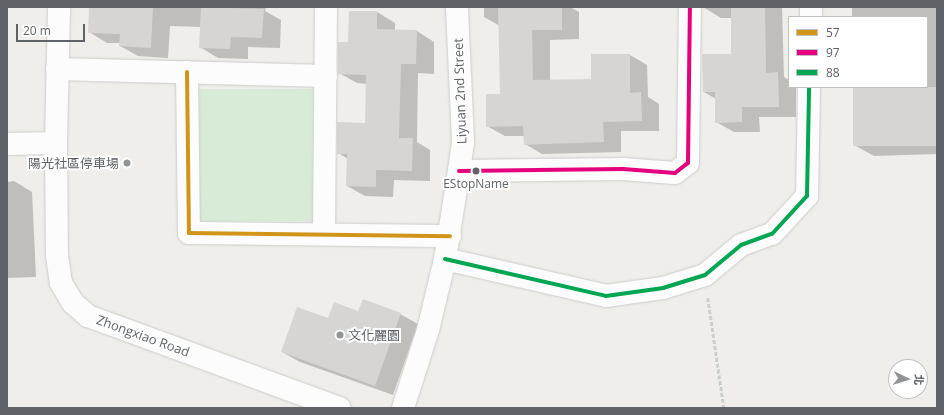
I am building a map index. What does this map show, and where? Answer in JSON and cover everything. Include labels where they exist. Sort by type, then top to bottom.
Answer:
[{"type":"street","name":"Zhongxiao Road","points":[[59,7],[56,143],[57,254],[61,282],[73,303],[88,316],[340,408]]},
{"type":"street","points":[[324,233],[326,7]]},
{"type":"street","name":"Liyuan 2nd Street","points":[[403,408],[428,330],[446,260],[459,171],[463,141],[457,7]]},
{"type":"street","points":[[459,171],[623,169],[675,173],[688,163],[690,7]]},
{"type":"street","points":[[57,69],[326,76]]},
{"type":"street","points":[[187,72],[189,233],[324,233],[450,236]]},
{"type":"street","points":[[446,260],[606,296],[663,288],[705,275],[741,246],[772,234],[807,196],[809,88]]},
{"type":"street","points":[[7,144],[56,143]]},
{"type":"path","points":[[705,275],[724,408]]},
{"type":"green space","points":[[197,89],[313,89],[313,221],[197,221]]},
{"type":"building","points":[[89,7],[153,7],[151,48],[119,46],[120,34],[88,33]]},
{"type":"building","points":[[201,7],[264,9],[262,38],[231,37],[230,49],[199,48]]},
{"type":"building","points":[[498,7],[562,7],[562,30],[532,30],[533,80],[591,79],[591,54],[630,54],[630,93],[641,92],[642,121],[603,122],[604,142],[524,145],[523,126],[486,127],[486,94],[500,94]]},
{"type":"building","points":[[731,7],[765,7],[766,73],[778,72],[779,107],[742,107],[742,122],[715,123],[715,92],[703,92],[702,54],[731,54]]},
{"type":"building","points":[[349,11],[377,11],[377,29],[417,30],[416,64],[401,64],[399,138],[413,138],[412,171],[376,170],[376,187],[346,186],[347,154],[337,154],[337,122],[365,123],[366,75],[338,74],[338,42],[348,42]]},
{"type":"building","points":[[937,87],[937,146],[853,146],[853,88]]},
{"type":"building","name":"文化麗園","points":[[363,299],[401,313],[375,386],[281,352],[297,307],[328,318],[334,302],[358,311]]},
{"type":"transit line","name":"97","points":[[459,171],[623,169],[675,173],[688,163],[690,7]]},
{"type":"transit line","name":"57","points":[[187,72],[189,233],[450,236]]},
{"type":"transit line","name":"88","points":[[445,259],[606,296],[663,288],[705,275],[741,245],[772,234],[807,196],[809,88]]},
{"type":"place","name":"陽光社區停車場","points":[[127,163]]},
{"type":"place","name":"EStopName","points":[[476,171]]},
{"type":"place","name":"文化麗園","points":[[340,335]]}]
